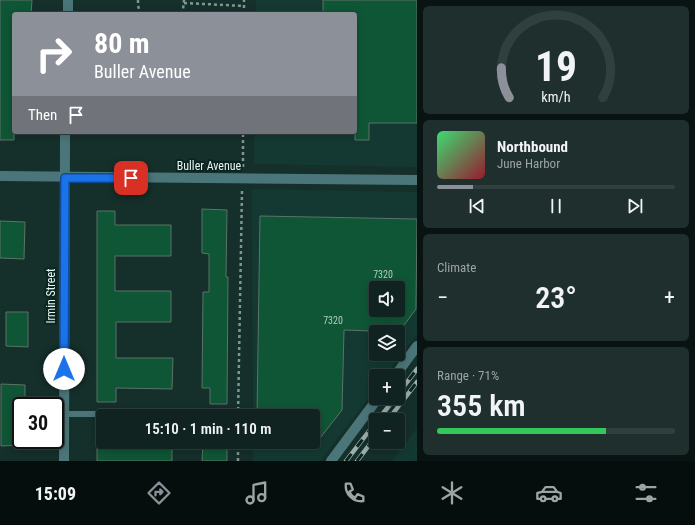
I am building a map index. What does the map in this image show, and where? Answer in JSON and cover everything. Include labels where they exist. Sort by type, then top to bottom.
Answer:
[{"type":"street","points":[[68,0],[68,12]]},
{"type":"street","name":"Irmin Street","points":[[64,414],[65,134]]},
{"type":"street","name":"Buller Avenue","points":[[0,176],[65,178],[417,180]]},
{"type":"street","points":[[400,369],[417,346]]},
{"type":"street","points":[[331,461],[373,405]]},
{"type":"street","name":"Irmin Street","points":[[64,449],[64,461]]},
{"type":"lane","points":[[64,414],[96,414]]},
{"type":"path","points":[[138,0],[140,12]]},
{"type":"path","points":[[244,0],[244,12]]},
{"type":"path","points":[[181,12],[184,1],[244,6]]},
{"type":"path","points":[[243,164],[244,134]]},
{"type":"path","points":[[238,409],[242,189]]},
{"type":"path","points":[[238,449],[238,461]]},
{"type":"shaded area","points":[[256,0],[417,0],[417,167],[254,164],[254,134],[357,134],[357,12],[256,12]]},
{"type":"shaded area","points":[[252,189],[417,192],[417,334],[405,350],[405,325],[369,325],[369,361],[396,361],[390,369],[369,369],[369,397],[320,461],[253,461],[253,449],[320,449],[320,409],[253,409]]},
{"type":"shaded area","points":[[417,428],[417,461],[392,461],[401,449],[405,449],[405,444]]},
{"type":"building","points":[[0,0],[32,0],[31,12],[12,12],[12,134],[14,134],[14,140],[0,140]]},
{"type":"building","points":[[323,0],[417,0],[417,123],[369,123],[369,140],[355,140],[355,134],[357,134],[357,12],[323,12]]},
{"type":"building","points":[[202,209],[227,210],[227,404],[210,404],[210,388],[202,388],[203,292],[209,292],[209,254],[202,253]]},
{"type":"building","points":[[97,211],[115,211],[115,225],[171,225],[171,256],[115,256],[115,291],[171,291],[171,322],[116,322],[116,358],[173,358],[172,389],[116,388],[116,402],[97,402]]},
{"type":"building","points":[[260,216],[417,219],[416,309],[404,325],[369,325],[369,331],[344,330],[342,410],[320,438],[320,409],[257,409]]},
{"type":"building","points":[[0,221],[25,222],[24,259],[0,258]]},
{"type":"building","points":[[6,312],[28,312],[28,347],[6,346]]},
{"type":"building","points":[[1,384],[25,385],[25,397],[12,397],[12,445],[1,446]]},
{"type":"building","points":[[97,449],[172,449],[172,461],[97,461]]},
{"type":"building","points":[[203,449],[227,449],[227,461],[202,461]]},
{"type":"railway","points":[[405,385],[417,369]]},
{"type":"railway","points":[[393,413],[417,382]]},
{"type":"railway","points":[[383,413],[390,405]]},
{"type":"railway","points":[[346,461],[369,431]]},
{"type":"railway","points":[[357,461],[369,445]]},
{"type":"route","points":[[64,369],[65,178],[131,178]]}]
